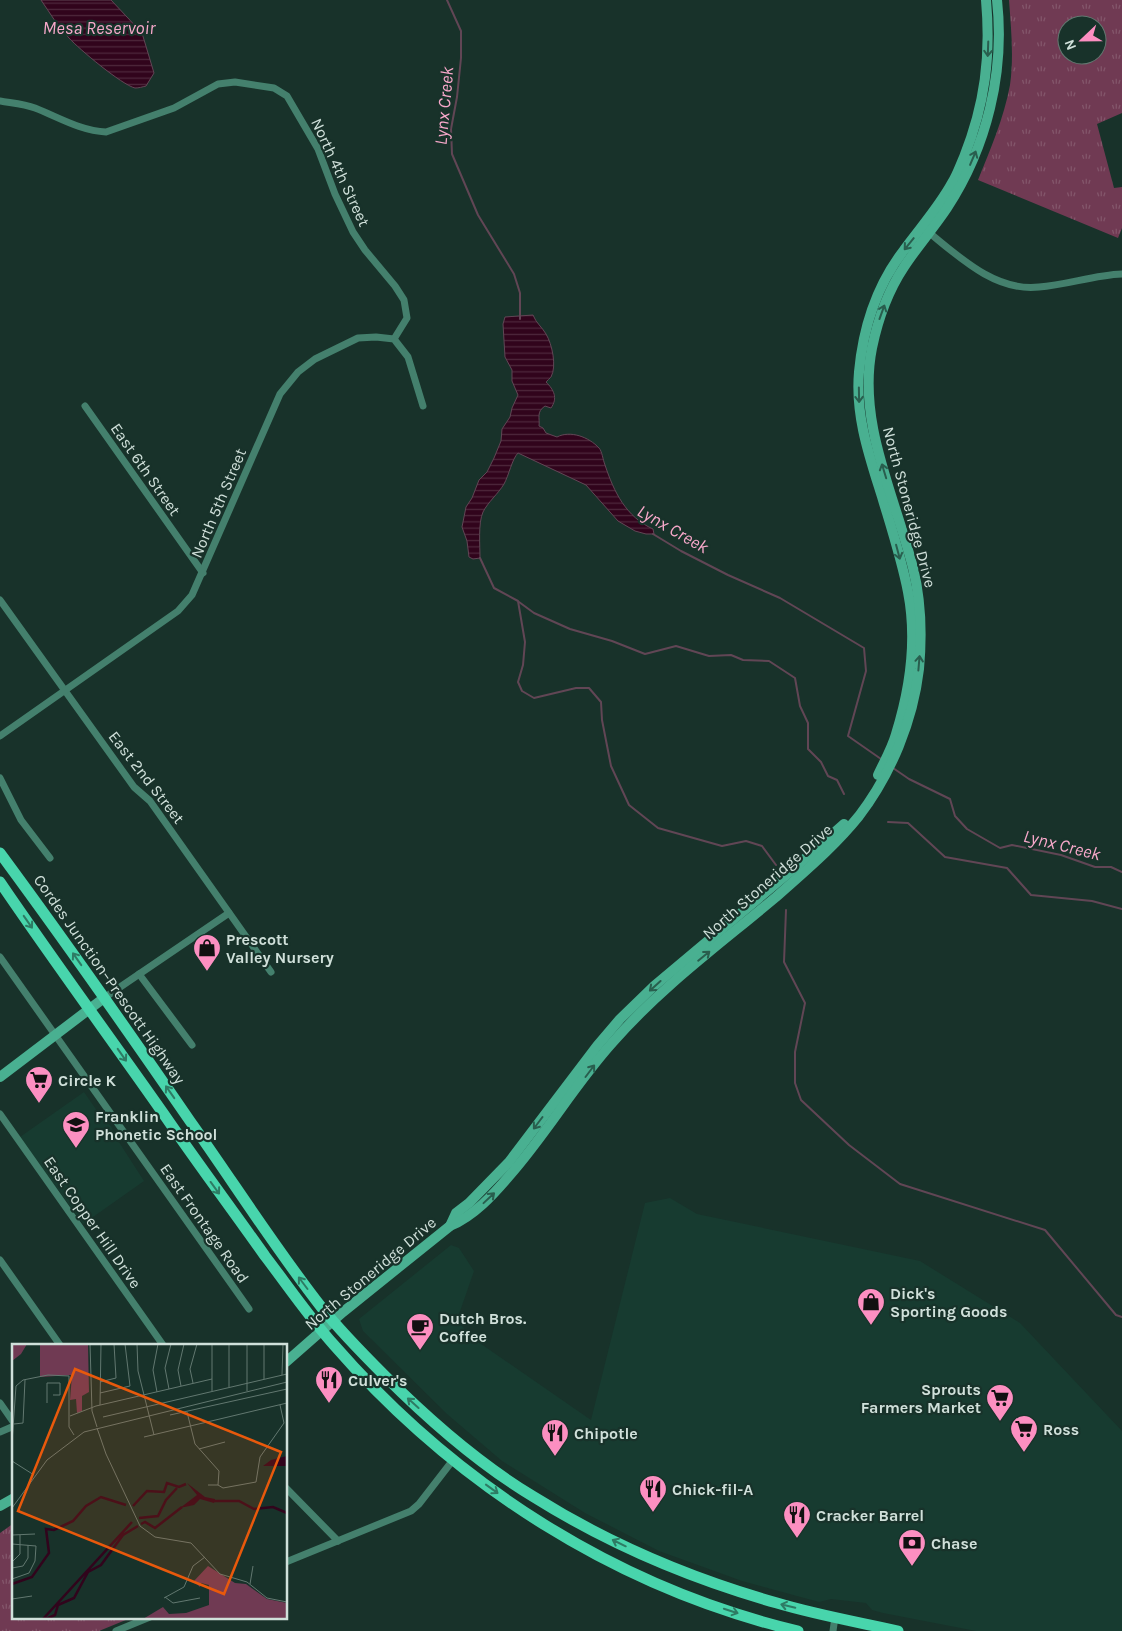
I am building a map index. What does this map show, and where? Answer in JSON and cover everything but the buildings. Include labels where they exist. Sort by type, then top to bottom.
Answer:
[{"type":"main road","name":"Cordes Junction–Prescott Highway","points":[[0,853],[104,998],[274,1242],[333,1321],[380,1371],[450,1436],[532,1496],[616,1542],[695,1577],[780,1604],[835,1617],[851,1626],[898,1631]]},
{"type":"main road","name":"Cordes Junction–Prescott Highway","points":[[0,882],[197,1163],[322,1332],[381,1396],[415,1429],[453,1460],[513,1504],[582,1548],[630,1572],[712,1605],[798,1631]]},
{"type":"street","name":"North Stoneridge Drive","points":[[288,1360],[333,1321],[450,1226],[463,1220],[497,1190],[535,1146],[600,1057],[641,1012],[673,982],[837,842],[859,815],[873,790],[894,760],[896,743],[911,708],[915,688],[921,624],[914,570],[873,432],[868,394],[869,365],[880,315],[889,293],[954,181],[975,129],[986,79],[989,49],[986,0]]},
{"type":"street","name":"North Stoneridge Drive","points":[[926,230],[963,181],[988,116],[996,82],[998,61],[998,15],[996,0]]},
{"type":"street","name":"North 4th Street","points":[[0,101],[32,107],[94,132],[106,132],[174,108],[218,84],[235,82],[274,88],[287,96],[318,149],[335,194],[353,232],[365,250],[396,286],[404,300],[407,318],[394,339]]},
{"type":"street","points":[[926,230],[974,268],[995,280],[1018,287],[1038,288],[1104,274],[1122,274]]},
{"type":"street","name":"North 5th Street","points":[[0,736],[178,611],[192,594],[280,394],[298,372],[315,359],[358,338],[394,339]]},
{"type":"street","points":[[394,339],[408,357],[423,406]]},
{"type":"street","name":"East 6th Street","points":[[85,406],[202,572]]},
{"type":"street","name":"East 2nd Street","points":[[0,600],[134,787],[150,800],[271,972]]},
{"type":"street","points":[[0,778],[22,820],[50,858]]},
{"type":"street","points":[[0,1077],[104,998],[229,912]]},
{"type":"street","name":"East Frontage Road","points":[[0,957],[249,1308]]},
{"type":"street","points":[[139,974],[192,1045]]},
{"type":"street","name":"East Copper Hill Drive","points":[[0,1114],[162,1344]]},
{"type":"street","points":[[0,1260],[59,1344]]},
{"type":"street","points":[[0,1403],[12,1422]]},
{"type":"street","points":[[0,1432],[12,1426]]},
{"type":"street","points":[[288,1561],[411,1510],[425,1496],[453,1460]]},
{"type":"street","points":[[288,1490],[338,1541]]},
{"type":"street","points":[[0,1506],[12,1499]]},
{"type":"street","points":[[833,1631],[835,1617]]},
{"type":"street","points":[[116,1631],[148,1618]]},
{"type":"shaded area","name":"Franklin Phonetic School","points":[[84,1092],[104,1121],[111,1126],[115,1136],[144,1181],[83,1224],[20,1137]]},
{"type":"shaded area","points":[[670,1198],[697,1214],[920,1261],[1020,1323],[1122,1431],[1122,1631],[976,1631],[883,1613],[872,1610],[866,1603],[831,1599],[819,1602],[742,1581],[659,1551],[585,1513],[502,1461],[447,1414],[363,1331],[359,1319],[451,1245],[459,1248],[474,1271],[457,1320],[471,1337],[591,1420],[645,1203]]},
{"type":"green space","points":[[1009,0],[1122,0],[1122,113],[1097,124],[1114,188],[1122,187],[1122,228],[1118,238],[978,180],[1000,122],[1010,85],[1011,32]]},
{"type":"green space","points":[[12,1524],[12,1618],[131,1618],[99,1631],[0,1631],[0,1533]]},
{"type":"water","name":"Mesa Reservoir","points":[[41,0],[111,0],[142,33],[154,73],[146,86],[135,88],[129,85],[91,58],[65,34]]},
{"type":"water","points":[[533,315],[548,338],[554,361],[553,372],[546,382],[555,397],[551,408],[545,406],[540,411],[539,426],[546,433],[557,437],[568,434],[579,436],[595,444],[601,451],[604,463],[622,503],[635,518],[653,529],[654,534],[635,531],[618,521],[586,485],[518,453],[504,484],[483,512],[480,528],[480,558],[473,559],[469,557],[467,541],[462,527],[466,507],[472,498],[479,480],[487,472],[494,458],[501,441],[502,429],[510,417],[518,395],[512,381],[512,370],[505,357],[503,324],[505,317]]},
{"type":"waterway","name":"Lynx Creek","points":[[447,0],[461,31],[461,58],[451,129],[452,154],[478,215],[514,274],[520,293],[520,319]]},
{"type":"waterway","name":"Lynx Creek","points":[[653,534],[728,575],[780,598],[864,648],[866,671],[848,736],[881,759]]},
{"type":"waterway","points":[[480,558],[494,588],[518,601],[525,642],[523,665],[518,682],[522,691],[534,698],[576,688],[589,688],[601,702],[602,720],[611,766],[629,805],[658,828],[722,846],[746,841],[762,846],[776,865]]},
{"type":"waterway","points":[[519,602],[534,613],[570,629],[612,641],[645,654],[676,646],[709,656],[731,655],[743,660],[769,661],[795,678],[800,706],[808,723],[808,749],[821,762],[828,776],[837,780],[844,794]]},
{"type":"waterway","name":"Lynx Creek","points":[[893,768],[909,779],[950,799],[955,816],[967,829],[1000,848],[1012,845],[1061,855],[1095,867],[1111,867],[1122,872]]},
{"type":"waterway","points":[[888,822],[908,823],[945,857],[1007,868],[1031,895],[1092,901],[1122,909]]},
{"type":"waterway","points":[[786,910],[784,962],[805,1003],[795,1052],[795,1083],[801,1100],[849,1145],[900,1184],[1045,1230],[1116,1315],[1122,1317]]},
{"type":"place","name":"Prescott Valley Nursery","points":[[207,972]]},
{"type":"place","name":"Circle K","points":[[39,1104]]},
{"type":"place","name":"Franklin Phonetic School","points":[[76,1149]]},
{"type":"place","name":"Dick's Sporting Goods","points":[[871,1326]]},
{"type":"place","name":"Dutch Bros. Coffee","points":[[420,1351]]},
{"type":"place","name":"Culver's","points":[[329,1404]]},
{"type":"place","name":"Sprouts Farmers Market","points":[[1000,1422]]},
{"type":"place","name":"Ross","points":[[1024,1453]]},
{"type":"place","name":"Chipotle","points":[[555,1457]]},
{"type":"place","name":"Chick-fil-A","points":[[653,1513]]},
{"type":"place","name":"Cracker Barrel","points":[[797,1539]]},
{"type":"place","name":"Chase","points":[[912,1567]]}]
